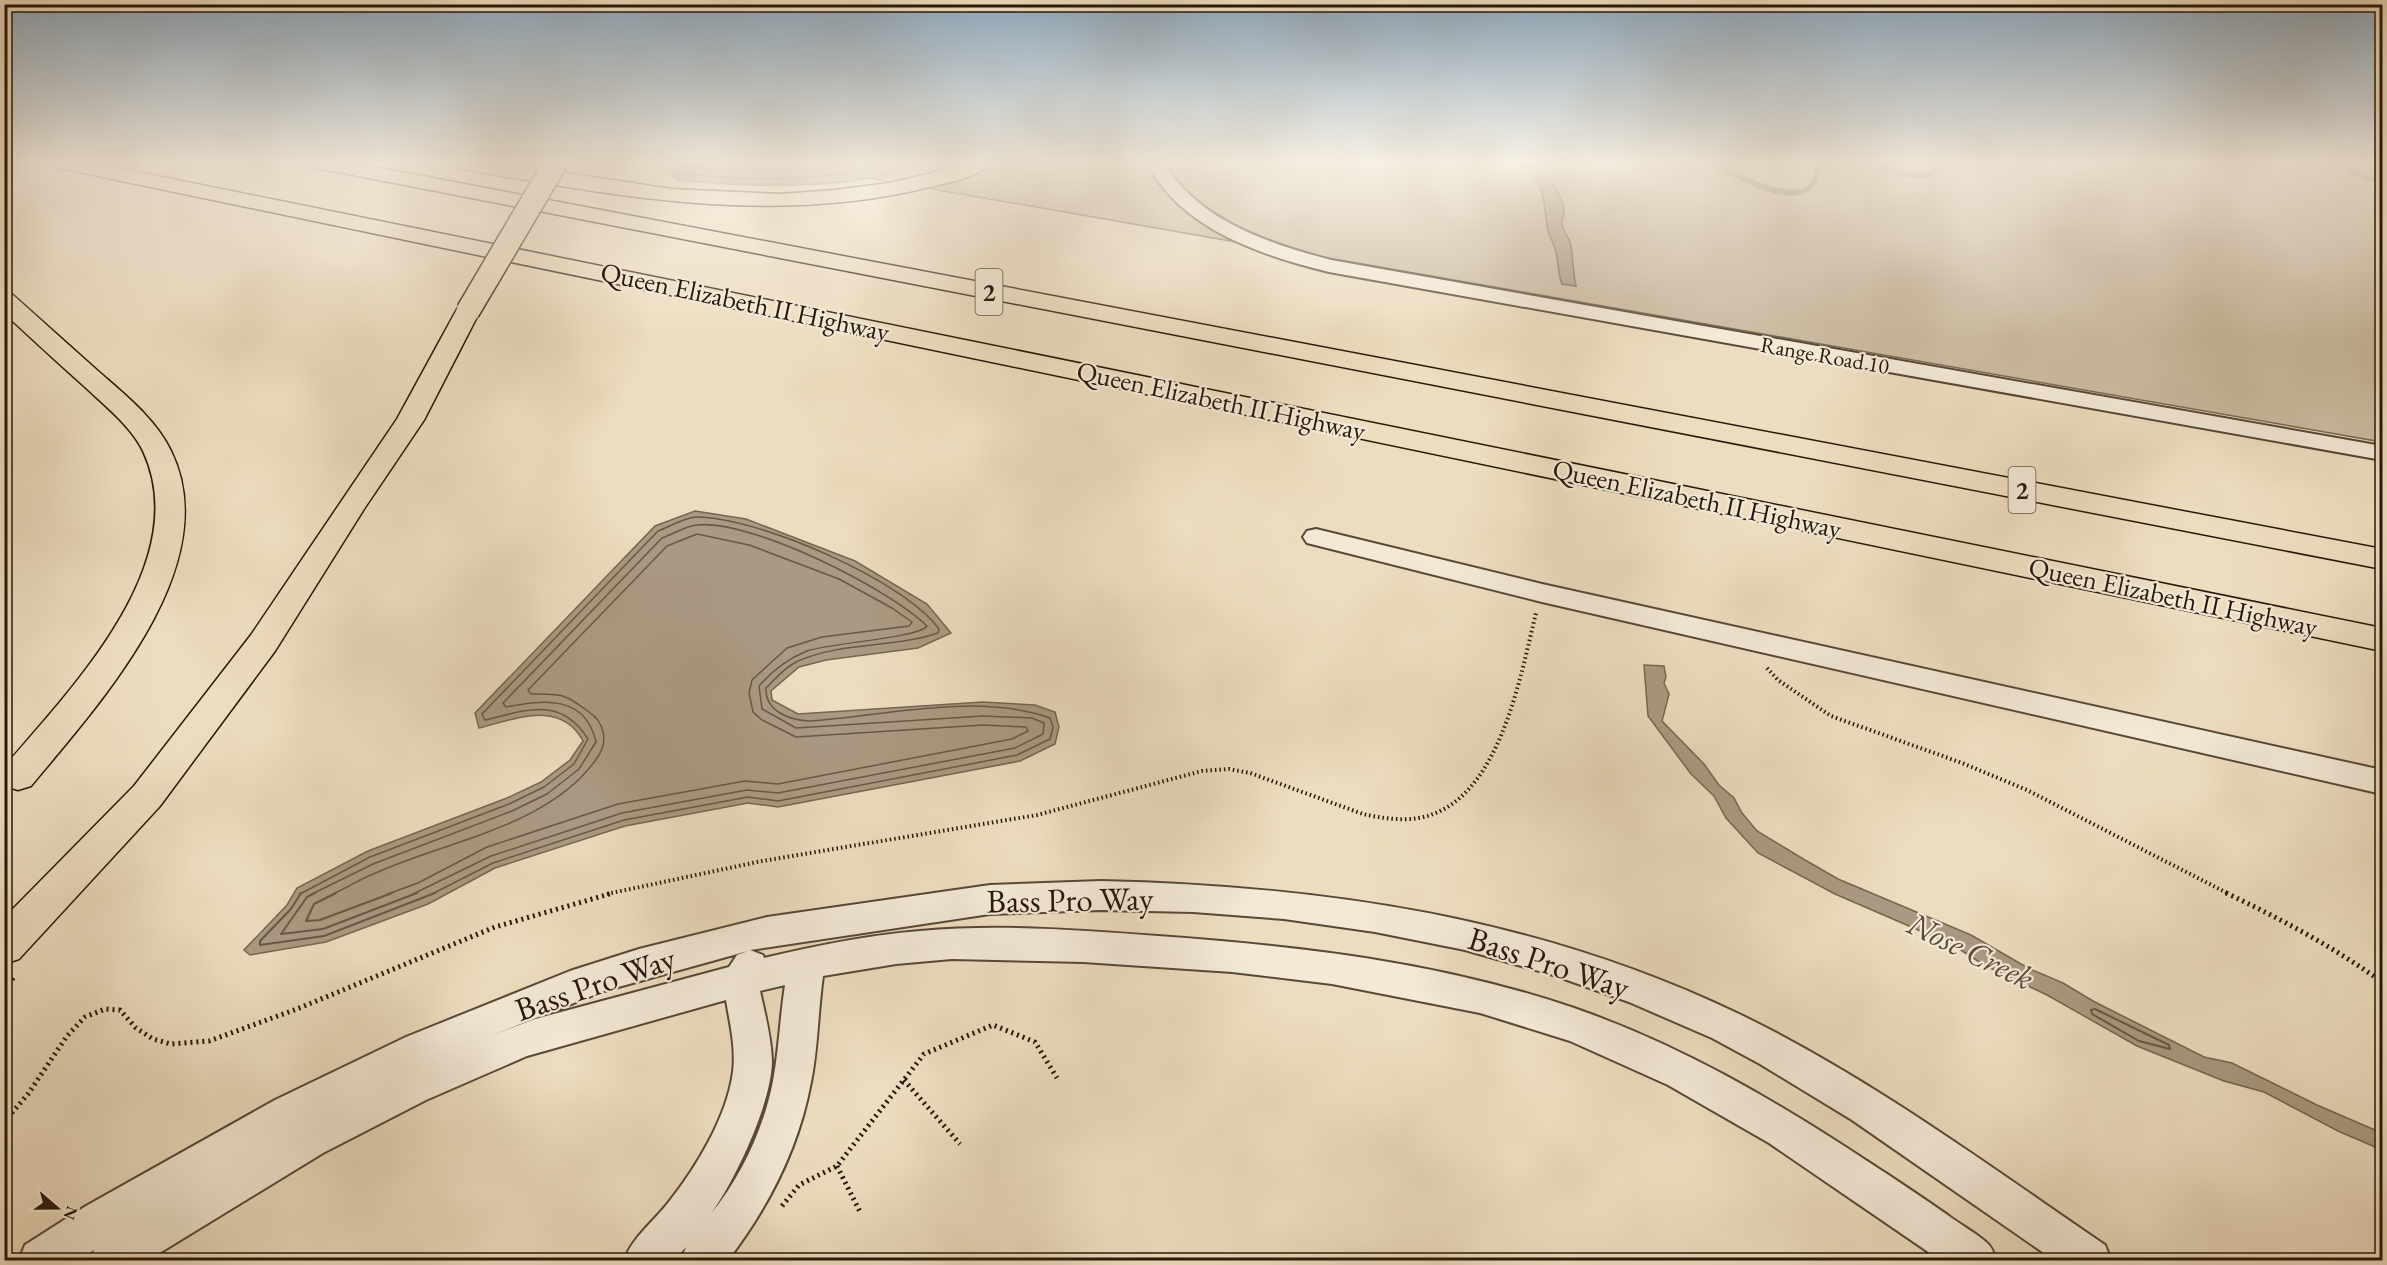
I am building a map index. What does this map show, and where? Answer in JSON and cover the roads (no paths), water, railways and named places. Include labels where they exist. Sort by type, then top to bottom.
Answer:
[{"type":"highway","name":"Queen Elizabeth II Highway","points":[[346,221],[2382,640]]},
{"type":"highway","points":[[4,946],[147,796],[263,643],[350,507],[410,420],[468,311],[521,221]]},
{"type":"highway","name":"Queen Elizabeth II Highway","points":[[623,221],[2382,559]]},
{"type":"highway","points":[[4,300],[136,424],[157,451],[167,476],[172,506],[169,540],[158,575],[139,617],[80,703],[18,776]]},
{"type":"street","name":"Range Road 10","points":[[1214,221],[1270,248],[1329,266],[1411,283],[2382,453]]},
{"type":"street","points":[[1316,537],[1542,593],[2382,782]]},
{"type":"street","name":"Bass Pro Way","points":[[40,1260],[183,1172],[362,1074],[440,1038],[554,992],[625,968],[775,930],[855,921],[935,906],[1008,898],[1190,897],[1349,911],[1420,923],[1573,964],[1627,984],[1722,1025],[1796,1063],[1895,1125],[2090,1260]]},
{"type":"street","points":[[645,1260],[690,1209],[722,1161],[732,1139],[752,1072],[751,1038],[740,980],[775,930],[807,962],[792,1082],[770,1156],[734,1219],[702,1260]]},
{"type":"street","name":"Bass Pro Way","points":[[111,1260],[159,1228],[291,1149],[414,1087],[521,1041],[678,995],[807,962],[917,946],[984,944],[1118,949],[1332,966],[1466,994],[1578,1027],[1673,1067],[1746,1109],[1882,1194],[1975,1260]]},
{"type":"water","points":[[1547,221],[1562,221],[1570,243],[1576,286],[1562,284],[1556,253]]},
{"type":"water","points":[[695,511],[746,519],[855,561],[927,604],[951,633],[918,648],[826,660],[799,667],[771,691],[772,700],[798,714],[983,702],[1035,705],[1055,712],[1059,727],[1055,744],[1020,761],[778,807],[748,803],[625,826],[495,868],[428,904],[326,942],[250,955],[244,950],[287,905],[297,888],[368,851],[507,798],[541,782],[570,760],[583,741],[574,728],[563,720],[537,715],[479,728],[475,713],[655,526]]},
{"type":"water","name":"Nose Creek","points":[[1644,665],[1664,666],[1666,677],[1664,683],[1669,694],[1662,721],[1704,764],[1719,785],[1734,798],[1742,813],[1757,831],[1838,879],[1971,935],[2028,968],[2063,983],[2093,1001],[2204,1057],[2232,1063],[2317,1105],[2382,1133],[2382,1150],[2338,1131],[2264,1092],[2224,1081],[2137,1046],[2047,995],[1984,965],[1953,945],[1835,894],[1758,853],[1726,818],[1714,796],[1691,774],[1648,716]]}]
